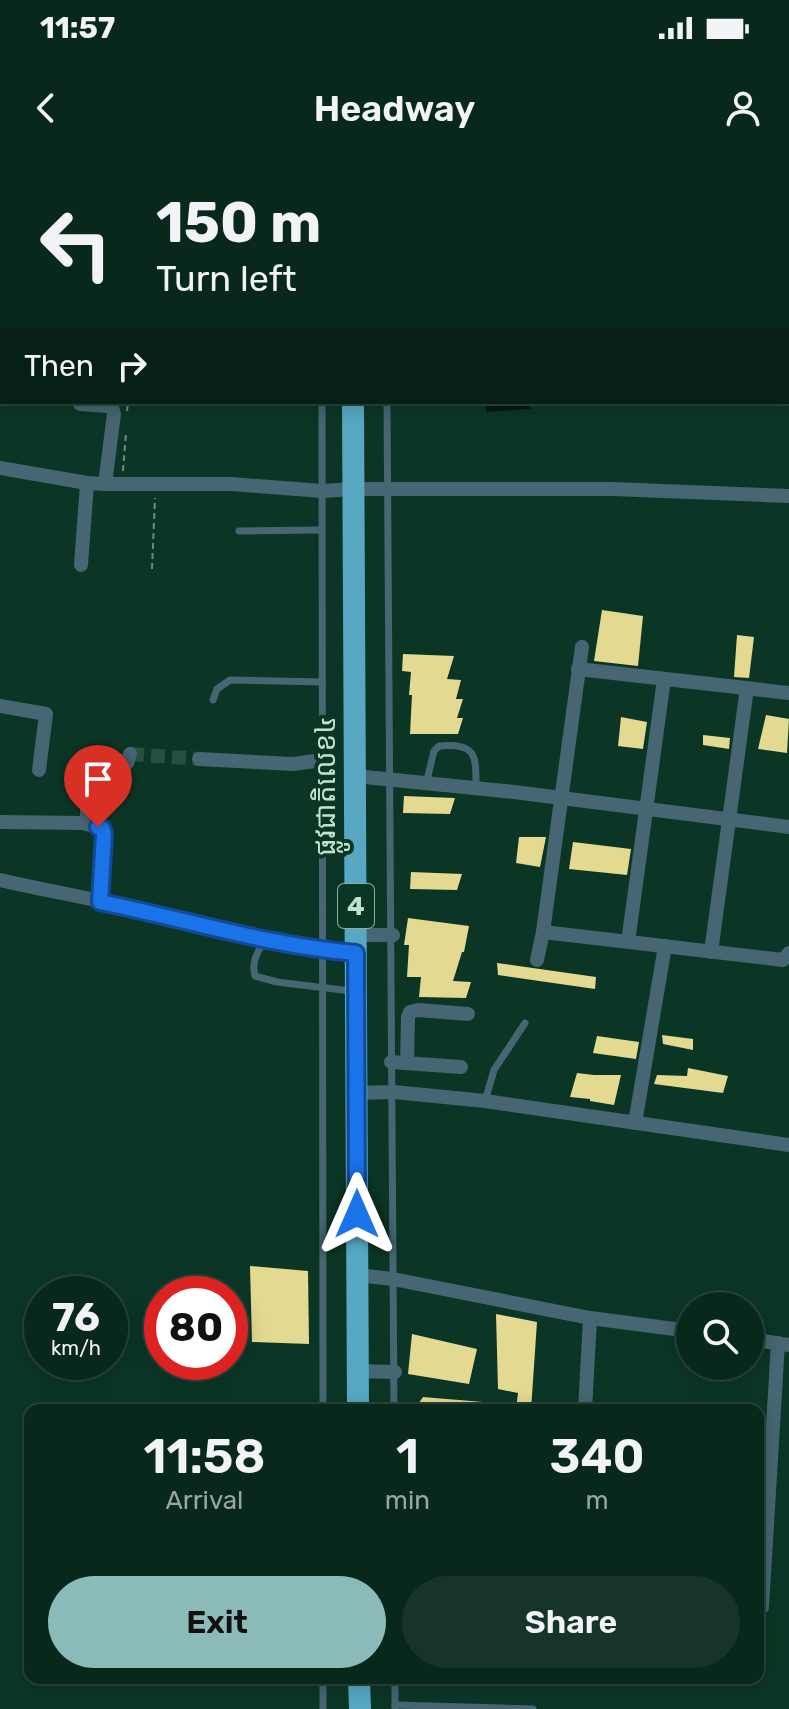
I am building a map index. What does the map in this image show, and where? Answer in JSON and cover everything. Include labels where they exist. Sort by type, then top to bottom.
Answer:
[{"type":"highway","name":"ផ្លូវជាតិលេខ៤","points":[[353,404],[358,1404]]},
{"type":"highway","points":[[359,1684],[360,1709]]},
{"type":"street","points":[[80,404],[107,406],[112,408],[114,414],[105,484]]},
{"type":"street","points":[[0,468],[105,484],[231,484],[322,491],[613,489],[789,496]]},
{"type":"street","points":[[81,565],[87,483]]},
{"type":"street","points":[[537,960],[582,647]]},
{"type":"street","points":[[578,669],[789,693]]},
{"type":"street","points":[[628,942],[664,679]]},
{"type":"street","points":[[711,952],[747,688]]},
{"type":"street","points":[[0,706],[46,714],[39,770]]},
{"type":"street","points":[[82,823],[88,819],[87,771],[92,763],[127,763],[130,754]]},
{"type":"street","points":[[199,759],[293,764],[322,760]]},
{"type":"street","points":[[355,776],[789,827]]},
{"type":"street","points":[[0,822],[82,823],[102,828],[100,902]]},
{"type":"street","points":[[0,880],[322,950],[392,935]]},
{"type":"street","points":[[543,932],[783,960],[789,953]]},
{"type":"street","points":[[635,1123],[665,946]]},
{"type":"street","points":[[407,1063],[410,1012],[468,1014]]},
{"type":"street","points":[[391,1062],[461,1067]]},
{"type":"street","points":[[357,1093],[392,1092],[485,1101],[789,1145]]},
{"type":"street","points":[[357,1275],[393,1279],[590,1318],[676,1329]]},
{"type":"street","points":[[585,1404],[590,1318]]},
{"type":"street","points":[[764,1341],[784,1344],[764,1583]]},
{"type":"street","points":[[358,1371],[394,1372]]},
{"type":"lane","points":[[322,404],[323,1404]]},
{"type":"lane","points":[[387,404],[394,1404]]},
{"type":"lane","points":[[239,531],[322,530]]},
{"type":"lane","points":[[213,700],[217,689],[230,680],[322,682]]},
{"type":"lane","points":[[426,784],[434,751],[439,746],[459,744],[470,750],[476,764],[476,788]]},
{"type":"lane","points":[[265,939],[254,958],[252,968],[255,976],[356,992]]},
{"type":"lane","points":[[485,1101],[494,1070],[525,1023]]},
{"type":"lane","points":[[323,1684],[323,1709]]},
{"type":"lane","points":[[395,1684],[395,1707],[533,1709]]},
{"type":"path","points":[[127,413],[128,404]]},
{"type":"path","points":[[122,484],[126,425]]},
{"type":"path","points":[[152,569],[156,484]]},
{"type":"shaded area","points":[[486,404],[530,404],[530,409],[486,412]]},
{"type":"building","points":[[602,610],[643,616],[638,666],[594,661]]},
{"type":"building","points":[[737,635],[754,637],[749,678],[734,677]]},
{"type":"building","points":[[403,654],[454,656],[447,679],[461,680],[456,699],[463,699],[457,718],[463,718],[458,734],[410,734],[411,672],[402,671]]},
{"type":"building","points":[[766,715],[789,719],[787,753],[758,749]]},
{"type":"building","points":[[621,717],[647,722],[643,749],[618,746]]},
{"type":"building","points":[[703,735],[730,738],[729,749],[703,745]]},
{"type":"building","points":[[404,796],[455,798],[450,814],[403,813]]},
{"type":"building","points":[[519,837],[546,837],[540,867],[516,863]]},
{"type":"building","points":[[573,842],[631,849],[627,875],[569,869]]},
{"type":"building","points":[[411,872],[462,874],[457,890],[410,889]]},
{"type":"building","points":[[408,918],[469,926],[464,952],[453,981],[471,982],[466,998],[419,997],[421,977],[407,977],[409,945],[404,945]]},
{"type":"building","points":[[497,963],[596,977],[595,989],[498,975]]},
{"type":"building","points":[[662,1035],[693,1039],[693,1050],[663,1044]]},
{"type":"building","points":[[597,1036],[639,1042],[636,1059],[593,1053]]},
{"type":"building","points":[[688,1068],[728,1076],[723,1093],[654,1084],[657,1075],[687,1076]]},
{"type":"building","points":[[577,1073],[621,1075],[614,1105],[570,1097]]},
{"type":"building","points":[[250,1266],[308,1271],[309,1344],[252,1342]]},
{"type":"building","points":[[496,1314],[537,1322],[531,1404],[517,1404],[518,1393],[498,1389]]},
{"type":"building","points":[[412,1334],[477,1349],[469,1384],[408,1374]]},
{"type":"building","points":[[423,1397],[495,1403],[495,1404],[418,1404]]},
{"type":"tunnel","points":[[130,754],[199,759]]},
{"type":"route","points":[[98,827],[104,834],[100,902],[265,939],[356,953],[357,1214]]}]
